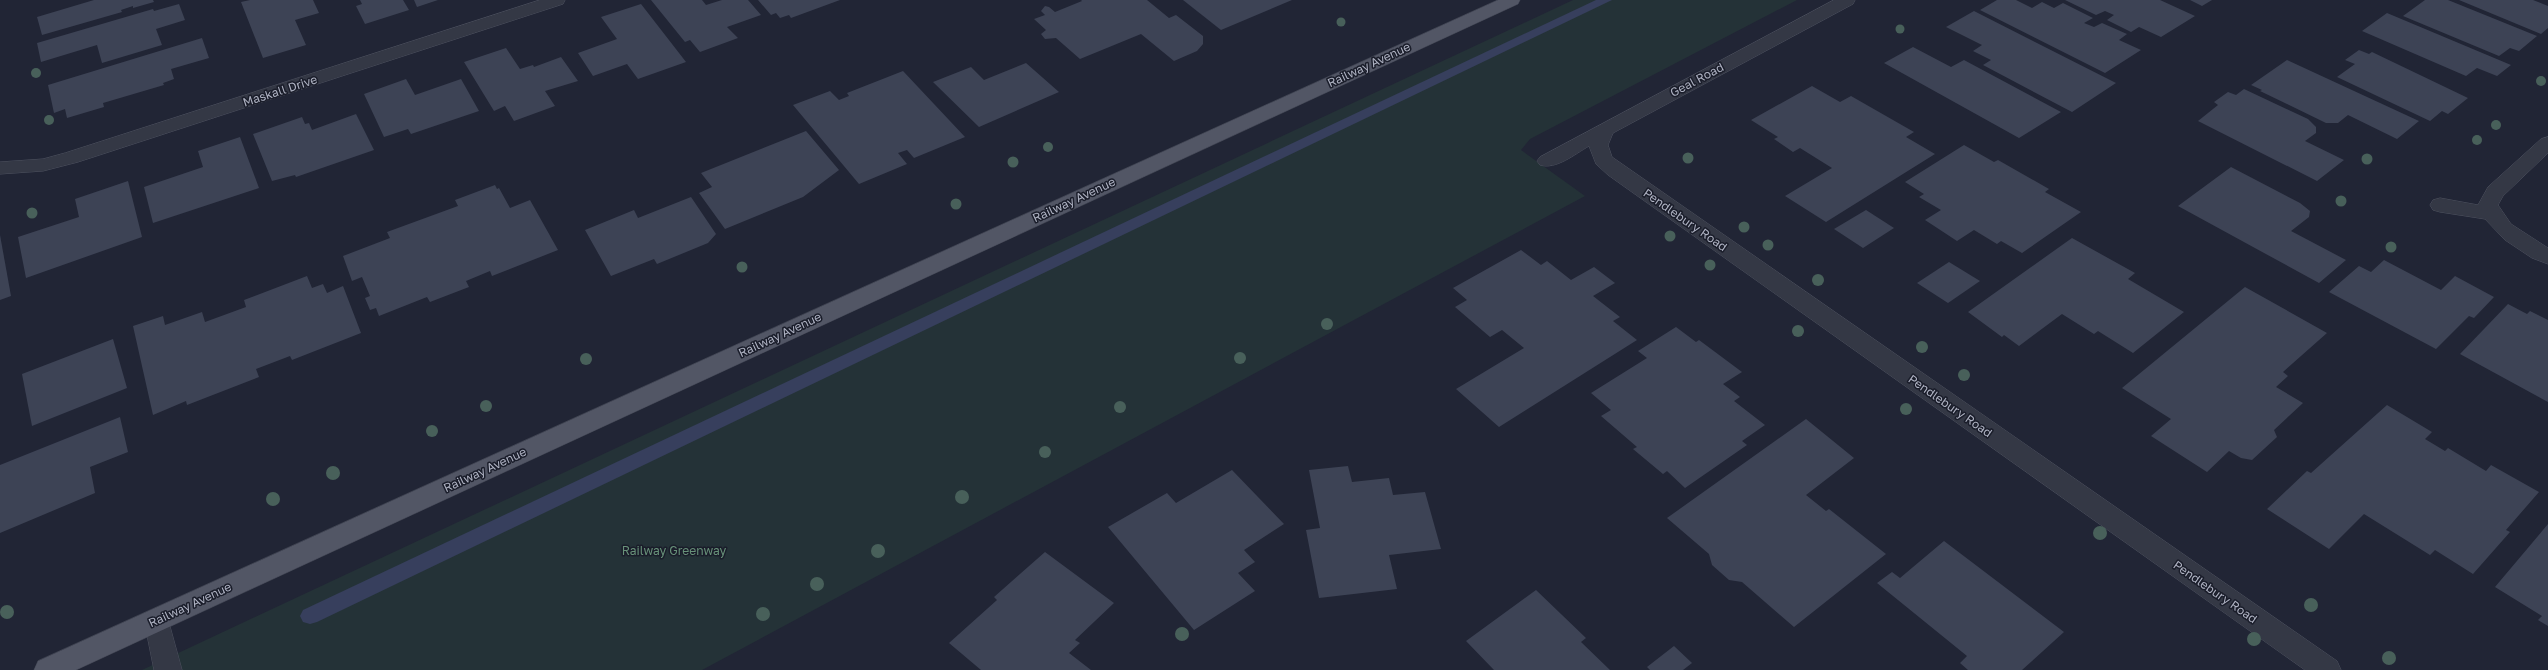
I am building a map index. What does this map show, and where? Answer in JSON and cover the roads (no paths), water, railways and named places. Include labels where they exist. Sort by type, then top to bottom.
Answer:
[{"type":"main road","name":"Railway Avenue","points":[[48,670],[1512,0]]},
{"type":"street","name":"Maskall Drive","points":[[0,168],[43,165],[71,158],[557,0]]},
{"type":"street","name":"Geal Road","points":[[1547,161],[1847,0]]},
{"type":"street","name":"Pendlebury Road","points":[[1606,128],[1598,145],[1603,160],[1615,171],[2327,670]]},
{"type":"street","points":[[2548,143],[2495,192],[2488,205],[2490,212],[2506,230],[2548,256]]},
{"type":"street","points":[[2440,205],[2490,212]]},
{"type":"street","points":[[157,620],[168,670]]},
{"type":"waterway","points":[[310,616],[1606,0]]},
{"type":"park label","name":"Railway Greenway","points":[[674,551]]}]
